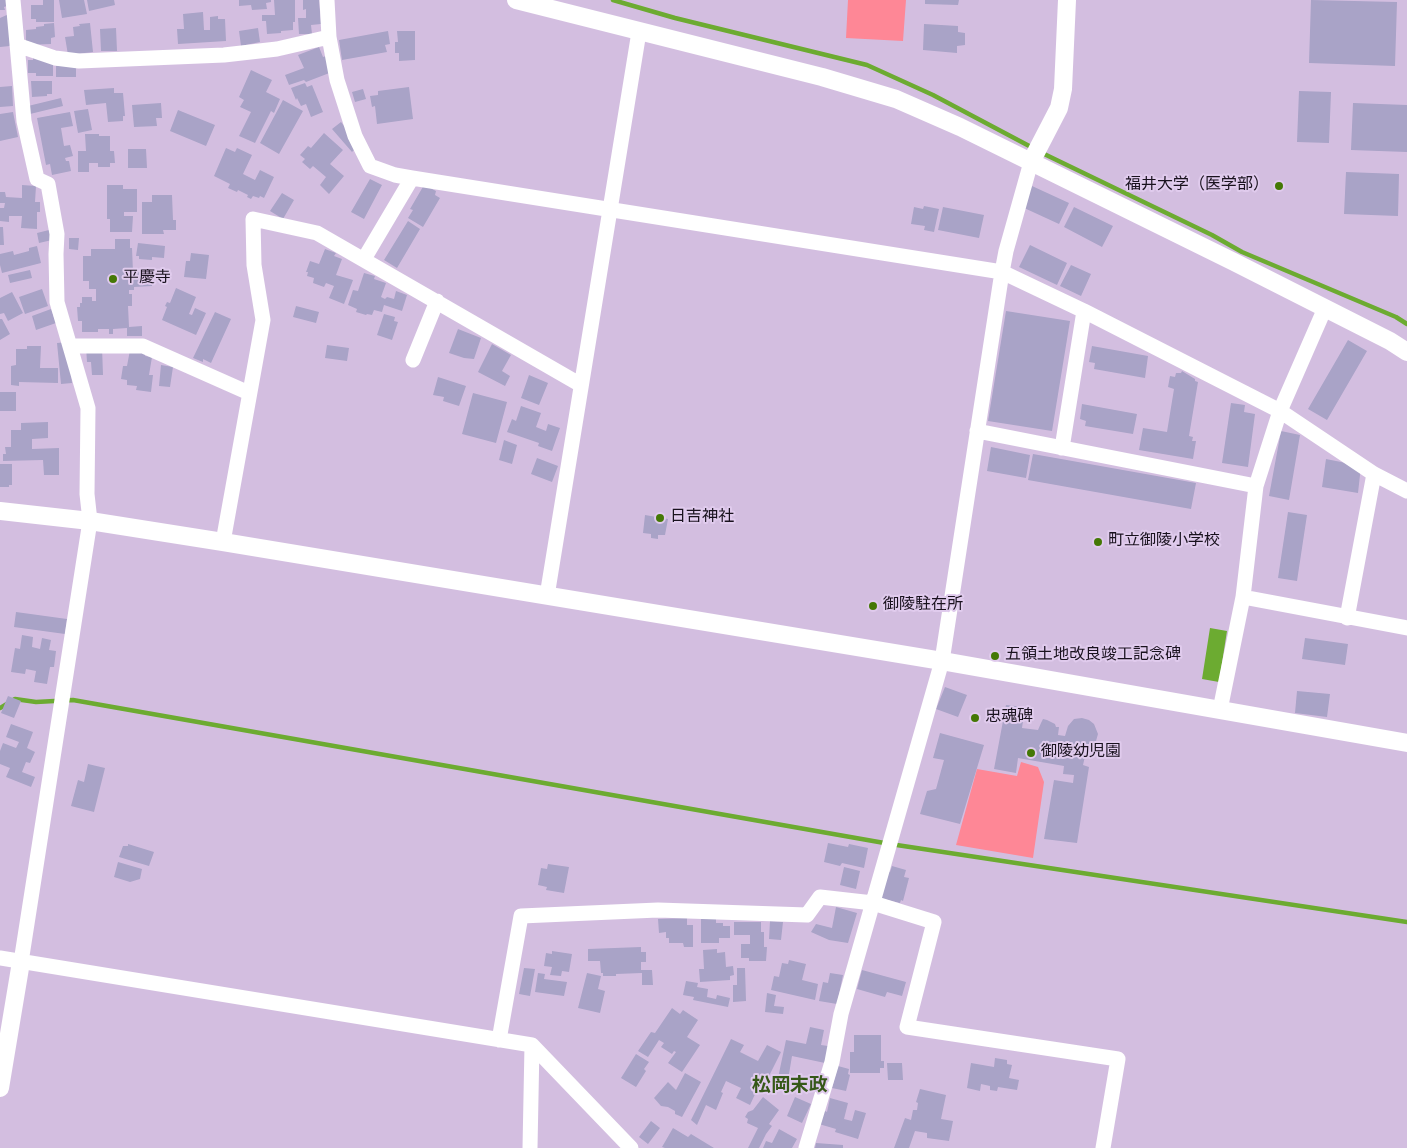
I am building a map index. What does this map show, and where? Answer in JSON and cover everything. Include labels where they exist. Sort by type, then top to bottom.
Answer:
[{"type":"street","points":[[0,1088],[90,521],[87,494],[88,408],[57,302],[57,234],[48,184],[37,179],[24,121],[13,0]]},
{"type":"street","points":[[327,0],[329,37],[337,80],[354,136],[370,166],[396,175],[412,178],[1002,272],[1084,311],[1280,410],[1374,474],[1407,491]]},
{"type":"street","points":[[516,0],[822,78],[896,99],[960,127],[1234,262],[1390,341],[1407,352]]},
{"type":"street","points":[[806,1148],[832,1062],[841,1014],[942,661],[1006,250],[1031,162],[1059,108],[1063,89],[1067,0]]},
{"type":"street","points":[[547,596],[639,32]]},
{"type":"street","points":[[17,45],[55,58],[79,61],[224,55],[277,49],[329,37]]},
{"type":"street","points":[[364,259],[412,178]]},
{"type":"street","points":[[223,542],[263,320],[254,265],[253,220],[317,233],[581,385]]},
{"type":"street","points":[[413,360],[437,301]]},
{"type":"street","points":[[1220,710],[1243,597],[1256,486],[1280,410],[1325,308]]},
{"type":"street","points":[[1062,448],[1084,311]]},
{"type":"street","points":[[70,346],[143,346],[249,393]]},
{"type":"street","points":[[977,431],[1256,486]]},
{"type":"street","points":[[1347,618],[1374,474]]},
{"type":"street","points":[[0,511],[90,521],[223,542],[942,661],[1407,743]]},
{"type":"street","points":[[1243,597],[1407,628]]},
{"type":"street","points":[[499,1040],[521,916],[658,910],[807,915],[820,897],[873,903],[934,922],[907,1027],[1118,1059],[1102,1148]]},
{"type":"street","points":[[0,958],[532,1045],[631,1148]]},
{"type":"street","points":[[530,1148],[532,1045]]},
{"type":"shaded area","points":[[848,0],[906,0],[903,41],[846,38]]},
{"type":"shaded area","points":[[1210,628],[1227,631],[1219,682],[1202,679]]},
{"type":"shaded area","points":[[1021,762],[1038,767],[1044,782],[1033,858],[956,845],[977,769],[1017,776]]},
{"type":"building","points":[[0,0],[7,0],[7,6],[4,7],[5,10],[0,10]]},
{"type":"building","points":[[43,0],[54,0],[54,22],[36,22],[36,19],[31,19],[31,5],[43,5]]},
{"type":"building","points":[[59,0],[84,0],[87,14],[62,18]]},
{"type":"building","points":[[87,0],[114,0],[115,5],[89,11]]},
{"type":"building","points":[[239,0],[271,0],[271,2],[266,3],[267,9],[252,10],[251,5],[239,6]]},
{"type":"building","points":[[274,0],[295,0],[293,30],[267,34],[266,21],[262,21],[262,15],[275,15]]},
{"type":"building","points":[[303,0],[319,0],[321,24],[311,25],[312,34],[299,34],[298,18],[306,18],[306,9],[303,10]]},
{"type":"building","points":[[925,0],[959,0],[958,5],[925,4]]},
{"type":"building","points":[[1311,0],[1397,2],[1395,66],[1309,63]]},
{"type":"building","points":[[203,12],[204,30],[210,30],[210,17],[218,16],[218,19],[225,19],[226,41],[178,44],[177,29],[184,29],[183,14]]},
{"type":"building","points":[[9,14],[10,46],[0,47],[0,18]]},
{"type":"building","points":[[54,23],[55,37],[51,38],[51,44],[26,45],[26,30]]},
{"type":"building","points":[[90,23],[93,52],[68,55],[65,37],[74,36],[73,27],[80,26],[79,24]]},
{"type":"building","points":[[924,24],[958,26],[958,32],[965,33],[965,45],[957,46],[957,53],[923,50]]},
{"type":"building","points":[[116,28],[117,51],[101,51],[100,29]]},
{"type":"building","points":[[258,28],[260,42],[241,46],[239,31]]},
{"type":"building","points":[[388,31],[390,44],[385,45],[387,52],[342,60],[339,40]]},
{"type":"building","points":[[397,31],[415,31],[415,60],[399,61],[399,53],[395,53],[395,42],[398,42]]},
{"type":"building","points":[[319,47],[323,57],[326,56],[332,72],[306,82],[304,80],[289,85],[285,75],[304,68],[298,55]]},
{"type":"building","points":[[33,56],[53,64],[53,76],[36,76],[36,73],[28,73],[28,60],[33,60]]},
{"type":"building","points":[[56,66],[76,66],[76,77],[56,77]]},
{"type":"building","points":[[251,70],[272,80],[266,92],[280,99],[274,113],[271,111],[255,143],[239,136],[251,112],[240,107],[244,100],[239,97]]},
{"type":"building","points":[[31,81],[52,81],[52,94],[32,97]]},
{"type":"building","points":[[305,83],[307,87],[312,85],[323,112],[311,117],[306,104],[301,106],[291,88]]},
{"type":"building","points":[[12,86],[13,106],[0,107],[0,87]]},
{"type":"building","points":[[409,87],[413,119],[377,124],[375,106],[372,107],[370,96],[378,95],[378,91]]},
{"type":"building","points":[[114,88],[114,93],[123,93],[125,116],[123,116],[123,121],[108,122],[106,103],[86,105],[84,90]]},
{"type":"building","points":[[363,89],[366,99],[355,102],[352,92]]},
{"type":"building","points":[[1299,91],[1331,92],[1329,143],[1297,142]]},
{"type":"building","points":[[61,98],[63,106],[30,114],[28,106]]},
{"type":"building","points":[[283,100],[303,111],[279,154],[260,143]]},
{"type":"building","points":[[161,103],[162,118],[156,118],[157,126],[134,127],[132,105]]},
{"type":"building","points":[[1353,103],[1407,105],[1407,152],[1351,150]]},
{"type":"building","points":[[88,109],[92,130],[78,133],[74,111]]},
{"type":"building","points":[[178,110],[215,125],[206,146],[170,131]]},
{"type":"building","points":[[13,112],[18,137],[0,141],[0,114]]},
{"type":"building","points":[[70,112],[73,126],[61,128],[64,146],[70,145],[73,156],[65,158],[66,161],[69,161],[71,171],[52,175],[50,164],[46,165],[37,118]]},
{"type":"building","points":[[341,122],[355,140],[356,148],[352,152],[332,129]]},
{"type":"building","points":[[324,133],[343,150],[330,164],[344,176],[329,194],[320,185],[326,177],[313,166],[310,169],[302,162],[305,159],[300,155],[308,146],[311,148]]},
{"type":"building","points":[[85,134],[110,136],[110,151],[114,151],[115,163],[110,163],[110,167],[98,167],[98,163],[89,163],[89,172],[78,172],[78,151],[86,151]]},
{"type":"building","points":[[226,148],[235,152],[237,148],[252,155],[243,174],[255,180],[260,170],[274,177],[264,198],[253,196],[251,199],[247,197],[248,195],[238,190],[237,192],[228,188],[230,184],[214,176]]},
{"type":"building","points":[[128,149],[146,149],[147,168],[128,168]]},
{"type":"building","points":[[1346,172],[1399,174],[1398,216],[1344,214]]},
{"type":"building","points":[[370,179],[382,185],[364,219],[351,212]]},
{"type":"building","points":[[22,185],[36,186],[35,202],[40,202],[40,212],[37,212],[37,229],[21,228],[22,216],[9,216],[9,222],[0,221],[0,208],[4,208],[5,203],[0,203],[0,192],[5,192],[6,197],[22,198]]},
{"type":"building","points":[[107,185],[123,185],[123,189],[137,189],[137,212],[124,212],[124,216],[133,216],[132,232],[110,232],[110,219],[107,219]]},
{"type":"building","points":[[424,185],[436,191],[435,195],[440,198],[423,227],[408,218],[413,210],[410,209]]},
{"type":"building","points":[[1032,186],[1069,203],[1059,224],[1022,207]]},
{"type":"building","points":[[282,193],[294,200],[283,219],[270,211]]},
{"type":"building","points":[[152,195],[172,195],[173,220],[176,220],[176,230],[163,230],[164,234],[142,234],[142,202],[152,202]]},
{"type":"building","points":[[924,206],[939,209],[934,232],[924,230],[925,226],[911,224],[914,207],[923,209]]},
{"type":"building","points":[[943,207],[984,215],[979,238],[938,230]]},
{"type":"building","points":[[1074,207],[1113,226],[1102,247],[1064,227]]},
{"type":"building","points":[[408,221],[420,229],[397,268],[384,260]]},
{"type":"building","points":[[0,227],[3,227],[4,245],[0,245]]},
{"type":"building","points":[[49,230],[52,240],[39,243],[37,233]]},
{"type":"building","points":[[69,238],[79,238],[78,250],[69,249]]},
{"type":"building","points":[[115,239],[130,239],[133,272],[152,271],[152,286],[134,287],[134,290],[129,290],[129,294],[132,294],[132,306],[128,306],[129,327],[142,326],[142,336],[127,336],[127,328],[113,329],[113,334],[109,334],[109,329],[98,329],[98,332],[82,332],[82,321],[78,321],[77,307],[80,307],[80,303],[82,303],[82,297],[92,297],[92,301],[96,301],[96,289],[89,289],[89,281],[83,281],[83,256],[91,256],[91,249],[115,249]]},
{"type":"building","points":[[138,243],[165,246],[164,258],[152,257],[152,260],[139,259],[139,256],[136,256]]},
{"type":"building","points":[[1030,245],[1067,263],[1057,285],[1019,267]]},
{"type":"building","points":[[37,246],[41,263],[2,273],[0,254],[13,251],[14,255],[29,251],[29,248]]},
{"type":"building","points":[[325,249],[336,253],[334,256],[342,259],[336,275],[353,280],[344,304],[329,298],[334,286],[326,283],[324,287],[313,283],[314,278],[307,276],[308,272],[306,272],[310,261],[319,264]]},
{"type":"building","points":[[191,253],[209,255],[206,279],[184,277],[186,261],[190,261]]},
{"type":"building","points":[[1071,265],[1091,274],[1081,296],[1060,286]]},
{"type":"building","points":[[30,270],[32,278],[10,283],[8,275]]},
{"type":"building","points":[[364,273],[375,276],[374,279],[386,283],[381,297],[394,299],[396,291],[407,295],[402,311],[384,305],[382,312],[374,310],[372,315],[366,315],[356,312],[357,309],[348,305],[353,290],[358,291]]},
{"type":"building","points":[[176,288],[196,297],[189,314],[192,315],[195,308],[206,313],[196,335],[162,320],[167,307],[165,306],[167,302],[170,303]]},
{"type":"building","points":[[42,289],[48,306],[25,314],[19,297]]},
{"type":"building","points":[[12,292],[23,313],[8,321],[4,313],[0,314],[0,298]]},
{"type":"building","points":[[296,306],[319,312],[316,323],[293,317]]},
{"type":"building","points":[[51,309],[56,323],[36,330],[32,316]]},
{"type":"building","points":[[1006,311],[1070,321],[1052,431],[988,421]]},
{"type":"building","points":[[215,312],[231,319],[211,363],[203,359],[203,362],[193,358]]},
{"type":"building","points":[[384,314],[395,317],[394,321],[398,322],[392,340],[377,335]]},
{"type":"building","points":[[0,319],[2,319],[10,334],[0,340]]},
{"type":"building","points":[[458,329],[481,338],[474,359],[449,353]]},
{"type":"building","points":[[1348,340],[1367,351],[1327,420],[1308,409]]},
{"type":"building","points":[[68,342],[72,383],[61,384],[57,343]]},
{"type":"building","points":[[492,344],[511,355],[502,371],[510,376],[505,386],[478,372]]},
{"type":"building","points":[[327,345],[349,348],[347,361],[325,358]]},
{"type":"building","points":[[27,346],[41,346],[40,368],[58,368],[58,383],[19,382],[19,386],[11,385],[11,366],[16,365],[16,349],[27,349]]},
{"type":"building","points":[[1092,346],[1148,356],[1145,378],[1094,369],[1095,363],[1089,362]]},
{"type":"building","points":[[86,347],[102,347],[103,375],[92,375],[91,362],[87,362]]},
{"type":"building","points":[[130,350],[146,352],[145,356],[152,357],[149,375],[153,375],[151,392],[136,390],[137,386],[127,385],[127,380],[121,379],[123,366],[127,366]]},
{"type":"building","points":[[161,365],[173,367],[170,387],[159,386]]},
{"type":"building","points":[[1182,371],[1198,382],[1189,436],[1193,437],[1192,441],[1196,441],[1193,459],[1139,450],[1143,428],[1167,432],[1174,389],[1168,387],[1170,376],[1175,377],[1176,373],[1181,373]]},
{"type":"building","points":[[529,375],[548,383],[539,405],[521,398]]},
{"type":"building","points":[[438,377],[466,386],[459,406],[443,401],[444,397],[433,395]]},
{"type":"building","points":[[0,392],[16,392],[16,411],[0,411]]},
{"type":"building","points":[[473,393],[507,402],[496,443],[462,434]]},
{"type":"building","points":[[1231,403],[1245,405],[1244,412],[1255,414],[1248,467],[1222,463]]},
{"type":"building","points":[[1082,404],[1137,414],[1133,434],[1085,426],[1086,421],[1080,419]]},
{"type":"building","points":[[521,406],[541,413],[536,427],[546,431],[548,424],[560,428],[552,451],[538,446],[539,443],[507,432],[512,419],[516,421]]},
{"type":"building","points":[[48,422],[48,438],[32,439],[32,449],[59,448],[59,475],[44,475],[43,460],[3,461],[3,454],[6,454],[5,447],[11,447],[11,430],[21,430],[21,423]]},
{"type":"building","points":[[1281,431],[1300,435],[1289,500],[1269,496]]},
{"type":"building","points":[[504,440],[517,445],[512,464],[499,460]]},
{"type":"building","points":[[991,447],[1030,455],[1026,478],[987,471]]},
{"type":"building","points":[[1033,454],[1196,483],[1191,509],[1028,480]]},
{"type":"building","points":[[537,458],[558,466],[552,482],[531,474]]},
{"type":"building","points":[[1326,459],[1361,466],[1358,493],[1322,487]]},
{"type":"building","points":[[0,464],[12,464],[12,485],[9,485],[9,487],[0,487]]},
{"type":"building","points":[[1288,512],[1307,515],[1297,581],[1278,578]]},
{"type":"building","points":[[645,515],[668,519],[665,535],[658,535],[658,539],[651,538],[651,534],[643,533]]},
{"type":"building","points":[[16,612],[67,619],[65,634],[14,627]]},
{"type":"building","points":[[22,635],[33,637],[32,647],[40,649],[42,638],[51,640],[49,650],[56,651],[54,667],[50,667],[47,684],[34,682],[36,671],[26,669],[25,674],[11,672],[15,648],[20,649]]},
{"type":"building","points":[[1305,638],[1348,644],[1345,665],[1302,659]]},
{"type":"building","points":[[945,687],[967,695],[958,717],[936,709]]},
{"type":"building","points":[[1297,691],[1330,694],[1327,717],[1295,713]]},
{"type":"building","points":[[8,696],[21,701],[14,718],[1,713]]},
{"type":"building","points":[[1006,705],[1025,707],[1022,728],[1038,730],[1043,719],[1059,727],[1058,735],[1065,736],[1068,726],[1074,719],[1082,718],[1094,724],[1098,734],[1093,746],[1086,752],[1083,765],[1089,767],[1077,843],[1044,839],[1054,780],[1073,783],[1074,775],[1063,774],[1064,766],[1018,758],[1016,773],[994,769]]},
{"type":"building","points":[[11,724],[33,732],[27,748],[35,752],[30,763],[26,762],[22,772],[35,777],[31,787],[6,777],[10,768],[0,764],[0,751],[3,743],[16,748],[19,742],[6,737]]},
{"type":"building","points":[[940,733],[984,745],[960,824],[920,814],[927,791],[936,789],[944,760],[933,758]]},
{"type":"building","points":[[88,764],[105,768],[94,812],[71,806],[78,780],[84,782]]},
{"type":"building","points":[[828,843],[848,847],[849,844],[868,848],[864,868],[842,863],[840,866],[824,862]]},
{"type":"building","points":[[128,844],[154,852],[149,866],[119,857],[123,846],[128,846]]},
{"type":"building","points":[[118,862],[142,869],[140,879],[130,882],[114,877]]},
{"type":"building","points":[[548,864],[569,867],[564,893],[546,890],[547,887],[538,885],[541,868],[547,869]]},
{"type":"building","points":[[892,866],[906,870],[904,877],[909,878],[903,901],[901,900],[900,903],[879,898],[883,870],[890,872]]},
{"type":"building","points":[[844,867],[860,871],[856,889],[840,885]]},
{"type":"building","points":[[836,907],[857,913],[848,943],[829,940],[811,932],[816,924],[832,928]]},
{"type":"building","points":[[687,918],[687,925],[693,925],[693,947],[684,947],[683,943],[669,943],[669,938],[666,938],[666,932],[659,933],[658,919]]},
{"type":"building","points":[[701,919],[716,919],[716,923],[730,926],[730,938],[719,938],[719,943],[701,943]]},
{"type":"building","points":[[770,921],[783,922],[781,940],[769,939]]},
{"type":"building","points":[[734,922],[761,922],[761,932],[764,932],[764,947],[767,947],[766,961],[749,961],[749,958],[741,958],[741,944],[750,944],[750,935],[734,935]]},
{"type":"building","points":[[641,947],[641,952],[646,952],[646,962],[641,962],[641,970],[652,970],[653,985],[642,985],[642,973],[603,976],[600,961],[588,961],[588,949]]},
{"type":"building","points":[[717,949],[717,953],[725,952],[726,967],[733,966],[734,975],[730,976],[730,980],[700,982],[699,969],[704,969],[703,950]]},
{"type":"building","points":[[552,951],[572,954],[569,972],[562,971],[561,976],[550,975],[552,967],[544,966],[546,953],[552,954]]},
{"type":"building","points":[[789,960],[806,964],[802,980],[818,984],[815,1000],[771,990],[774,976],[779,977],[782,963],[788,964]]},
{"type":"building","points":[[524,968],[535,969],[530,996],[519,994]]},
{"type":"building","points":[[737,968],[745,968],[746,1001],[733,1002],[733,985],[737,985]]},
{"type":"building","points":[[862,970],[906,982],[902,996],[887,992],[885,997],[857,989]]},
{"type":"building","points":[[538,973],[545,974],[544,979],[567,982],[564,996],[535,992]]},
{"type":"building","points":[[587,973],[601,976],[598,989],[605,991],[600,1013],[578,1008]]},
{"type":"building","points":[[830,973],[843,975],[837,1004],[819,1001],[823,982],[828,983]]},
{"type":"building","points":[[686,981],[698,983],[697,987],[708,989],[707,997],[716,999],[717,995],[730,998],[728,1007],[693,1000],[694,997],[683,995]]},
{"type":"building","points":[[767,993],[776,995],[774,1006],[784,1007],[783,1014],[765,1012]]},
{"type":"building","points":[[672,1008],[680,1014],[683,1010],[698,1020],[687,1037],[700,1045],[682,1072],[668,1063],[676,1052],[674,1051],[672,1054],[661,1047],[664,1043],[659,1040],[648,1057],[638,1051],[651,1032],[655,1033]]},
{"type":"building","points":[[810,1027],[824,1030],[821,1045],[828,1046],[825,1063],[792,1056],[788,1080],[778,1078],[786,1040],[806,1044]]},
{"type":"building","points":[[854,1035],[881,1035],[881,1061],[884,1061],[884,1068],[880,1068],[880,1073],[850,1073],[850,1052],[854,1052]]},
{"type":"building","points":[[731,1039],[744,1045],[740,1052],[758,1061],[767,1045],[781,1052],[761,1092],[757,1090],[750,1105],[736,1098],[741,1088],[726,1081],[716,1110],[706,1105],[697,1125],[691,1120]]},
{"type":"building","points":[[636,1054],[649,1062],[636,1087],[621,1078]]},
{"type":"building","points":[[995,1058],[1007,1060],[1007,1064],[1012,1065],[1009,1078],[1019,1080],[1017,1090],[998,1087],[997,1091],[990,1090],[990,1086],[981,1084],[980,1091],[967,1088],[971,1063],[994,1067]]},
{"type":"building","points":[[887,1063],[902,1063],[903,1080],[888,1080]]},
{"type":"building","points":[[838,1066],[849,1069],[848,1074],[850,1075],[846,1091],[832,1088]]},
{"type":"building","points":[[685,1073],[701,1082],[682,1117],[675,1114],[675,1111],[668,1107],[661,1106],[654,1098],[668,1082],[676,1090]]},
{"type":"building","points":[[920,1089],[946,1095],[941,1119],[953,1121],[949,1141],[927,1138],[927,1133],[915,1131],[909,1148],[894,1148],[905,1118],[911,1120],[913,1110],[917,1110],[918,1103],[916,1102]]},
{"type":"building","points":[[763,1097],[779,1110],[769,1124],[772,1126],[759,1148],[748,1148],[758,1128],[747,1123],[748,1119],[745,1117]]},
{"type":"building","points":[[795,1097],[811,1104],[802,1123],[787,1116]]},
{"type":"building","points":[[830,1098],[848,1103],[844,1119],[852,1121],[855,1110],[866,1113],[858,1139],[835,1132],[836,1129],[819,1124],[823,1110],[827,1112]]},
{"type":"building","points":[[651,1121],[660,1128],[648,1144],[639,1137]]},
{"type":"building","points":[[673,1128],[688,1137],[691,1134],[714,1148],[662,1147]]},
{"type":"building","points":[[779,1129],[797,1139],[792,1148],[763,1148],[766,1141],[772,1143]]},
{"type":"building","points":[[816,1143],[843,1145],[843,1148],[815,1148]]},
{"type":"waterway","points":[[613,0],[675,18],[867,65],[933,95],[1033,148]]},
{"type":"waterway","points":[[1040,152],[1212,235],[1242,252],[1396,317],[1407,324]]},
{"type":"waterway","points":[[0,708],[15,699],[36,702],[73,700],[890,844],[1407,922]]},
{"type":"place","name":"福井大学（医学部）","points":[[1279,186]]},
{"type":"place","name":"平慶寺","points":[[113,279]]},
{"type":"place","name":"日吉神社","points":[[660,518]]},
{"type":"place","name":"町立御陵小学校","points":[[1098,542]]},
{"type":"place","name":"御陵駐在所","points":[[873,606]]},
{"type":"place","name":"五領土地改良竣工記念碑","points":[[995,656]]},
{"type":"place","name":"忠魂碑","points":[[975,718]]},
{"type":"place","name":"御陵幼児園","points":[[1031,753]]},
{"type":"district","name":"松岡末政","points":[[790,1087]]}]
